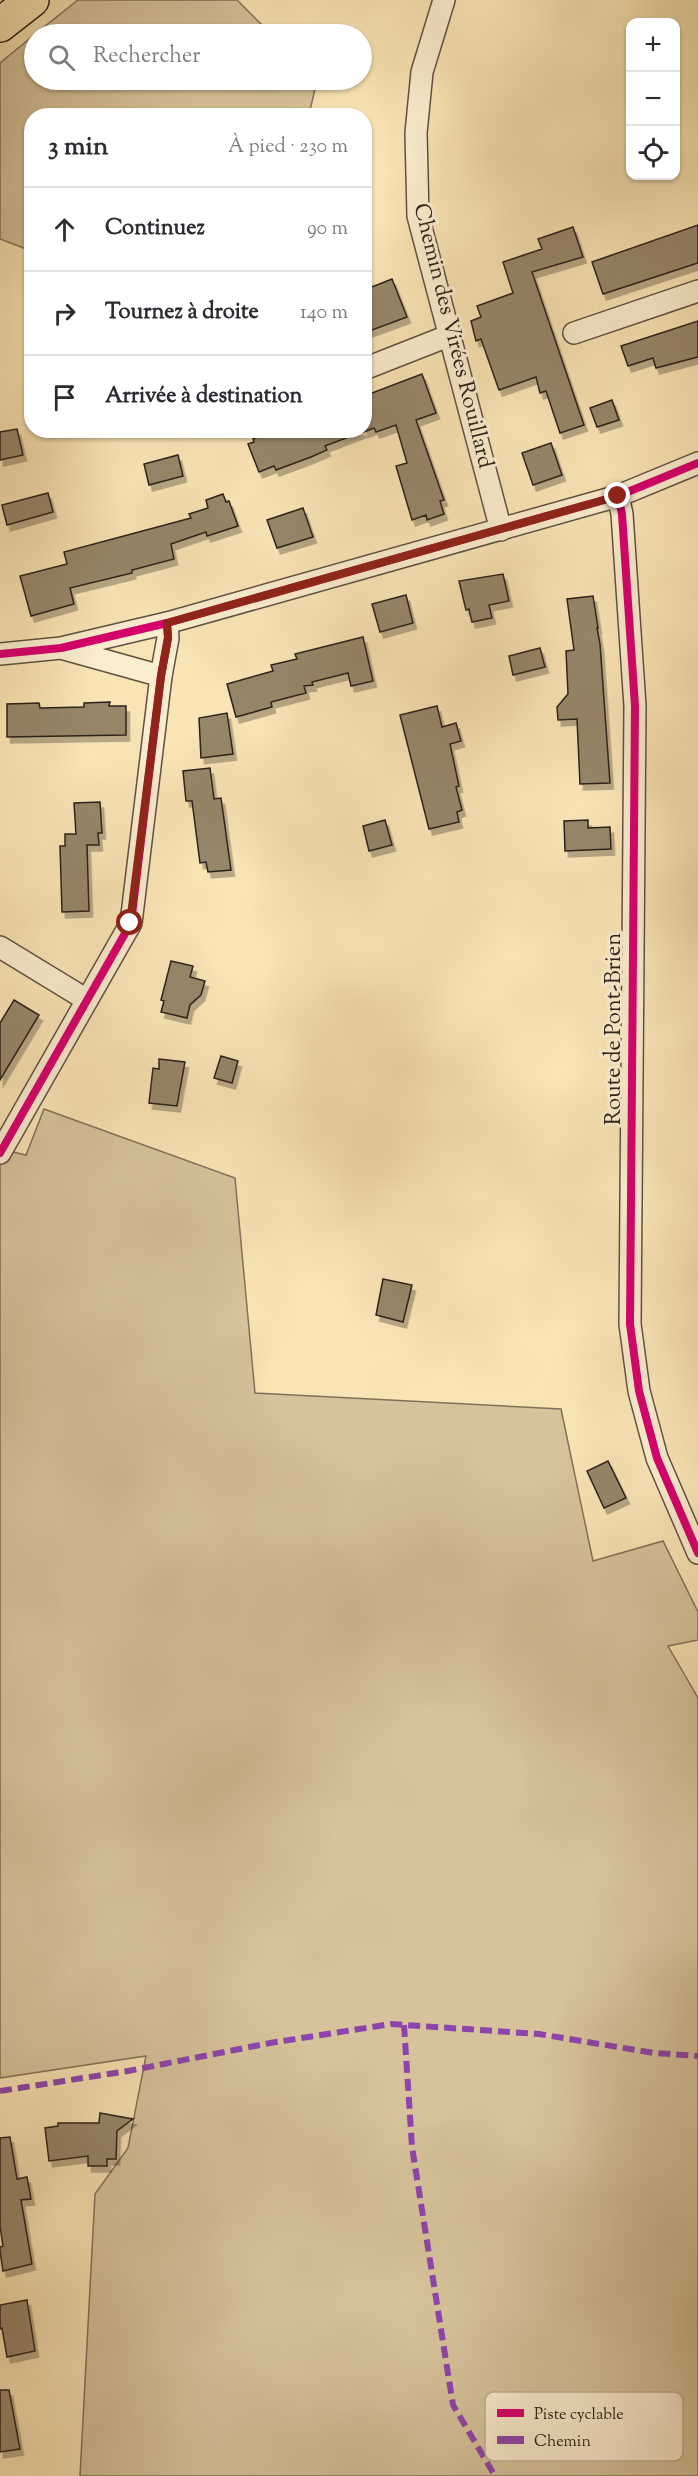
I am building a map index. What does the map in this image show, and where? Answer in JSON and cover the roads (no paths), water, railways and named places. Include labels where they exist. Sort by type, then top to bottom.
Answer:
[{"type":"highway","points":[[0,25],[32,0]]},
{"type":"street","name":"Chemin des Virées Rouillard","points":[[444,0],[422,72],[416,133],[418,216],[501,530]]},
{"type":"street","points":[[574,333],[698,291]]},
{"type":"street","points":[[372,366],[448,336]]},
{"type":"street","points":[[0,654],[61,648],[167,623],[618,496],[698,464]]},
{"type":"street","name":"Route de Pont-Brien","points":[[618,496],[622,514],[635,706],[630,1324],[639,1391],[657,1458],[698,1553]]},
{"type":"street","points":[[0,1153],[130,923],[161,676],[168,638],[167,623]]},
{"type":"street","points":[[61,648],[161,676]]},
{"type":"street","points":[[0,947],[87,1000]]}]
